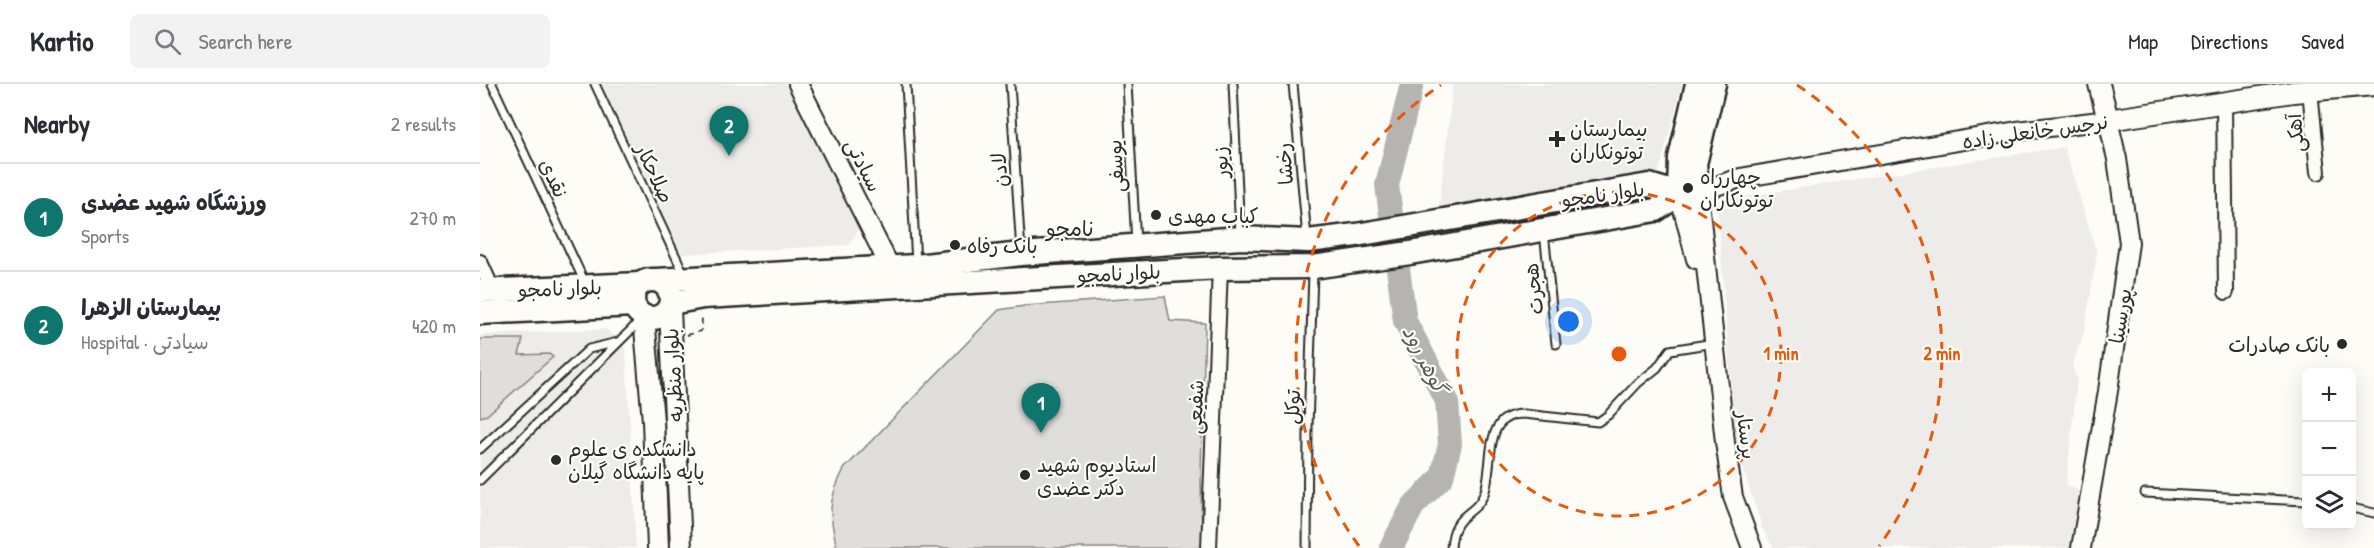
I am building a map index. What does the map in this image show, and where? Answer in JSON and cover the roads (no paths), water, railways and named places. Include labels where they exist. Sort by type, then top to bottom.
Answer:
[{"type":"main road","points":[[1689,193],[1680,158],[1697,84]]},
{"type":"main road","points":[[1689,193],[1714,84]]},
{"type":"main road","name":"پورسینا","points":[[2099,84],[2108,120]]},
{"type":"main road","name":"نرجس خانعلی زاده","points":[[2108,120],[2310,90],[2374,86]]},
{"type":"main road","name":"بلوار نامجو","points":[[670,306],[772,283],[890,267],[1021,254],[1241,238],[1308,241],[1408,227],[1649,185],[1689,193]]},
{"type":"main road","name":"بلوار نامجو","points":[[480,313],[587,287],[685,277],[772,283],[1314,267],[1410,253],[1656,210],[1689,193]]},
{"type":"main road","points":[[1408,227],[1410,253]]},
{"type":"main road","points":[[648,282],[668,289],[670,306],[658,318],[639,311],[634,291],[648,282]]},
{"type":"main road","name":"بلوار نامجو","points":[[486,291],[639,311]]},
{"type":"main road","name":"بلوار منظریه","points":[[670,306],[681,548]]},
{"type":"main road","name":"بلوار منظریه","points":[[639,311],[652,421],[658,548]]},
{"type":"main road","points":[[652,421],[676,421]]},
{"type":"street","name":"سیادتی","points":[[798,84],[890,267]]},
{"type":"street","name":"آهکی","points":[[2310,90],[2318,172]]},
{"type":"street","points":[[2224,102],[2226,292]]},
{"type":"street","name":"نرجس خانعلی زاده","points":[[1689,193],[1740,178],[2017,131],[2108,120]]},
{"type":"street","name":"پورسینا","points":[[2081,548],[2108,391],[2129,243],[2117,159],[2108,120]]},
{"type":"street","name":"پرستار","points":[[1689,193],[1713,334],[1733,497],[1752,548]]},
{"type":"street","points":[[480,262],[486,291]]},
{"type":"street","name":"شفیعی","points":[[1209,548],[1220,268]]},
{"type":"lane","name":"نقدی","points":[[492,84],[587,287]]},
{"type":"lane","name":"صلاحکار","points":[[595,84],[685,277]]},
{"type":"lane","points":[[906,84],[916,266]]},
{"type":"lane","name":"لادن","points":[[1010,84],[1021,254]]},
{"type":"lane","name":"یوسفی","points":[[1127,84],[1136,246]]},
{"type":"lane","name":"زیور","points":[[1233,84],[1241,238]]},
{"type":"lane","name":"رخشا","points":[[1293,84],[1308,241]]},
{"type":"lane","name":"هجرت","points":[[1544,230],[1556,344]]},
{"type":"lane","name":"توکل","points":[[1307,548],[1308,428],[1314,267]]},
{"type":"lane","points":[[480,480],[621,341],[639,311]]},
{"type":"lane","points":[[1451,548],[1456,525],[1484,495],[1495,433],[1502,420],[1516,414],[1524,414],[1598,422],[1608,415],[1638,382],[1657,368],[1670,350],[1713,334]]},
{"type":"lane","points":[[480,449],[589,349],[621,341]]},
{"type":"lane","points":[[2145,492],[2302,501]]},
{"type":"lane","points":[[2356,509],[2374,513]]},
{"type":"waterway","name":"گوهر رود","points":[[1391,548],[1413,506],[1442,477],[1450,444],[1447,401],[1405,321],[1387,185],[1412,84]]},
{"type":"place","name":"بیمارستان توتونکاران","points":[[1557,139]]},
{"type":"place","name":"بیمارستان الزهرا","points":[[729,156]]},
{"type":"place","name":"چهارراه توتونکاران","points":[[1688,188]]},
{"type":"place","name":"کباب مهدی","points":[[1156,215]]},
{"type":"place","name":"بانک رفاه","points":[[955,245]]},
{"type":"place","name":"بانک صادرات","points":[[2342,344]]},
{"type":"place","name":"ورزشگاه شهید عضدی","points":[[1041,433]]},
{"type":"place","name":"دانشکده ی علوم پایه دانشگاه گیلان","points":[[556,460]]},
{"type":"place","name":"استادیوم شهید دکتر عضدی","points":[[1025,475]]},
{"type":"district","name":"نامجو","points":[[1070,228]]}]
